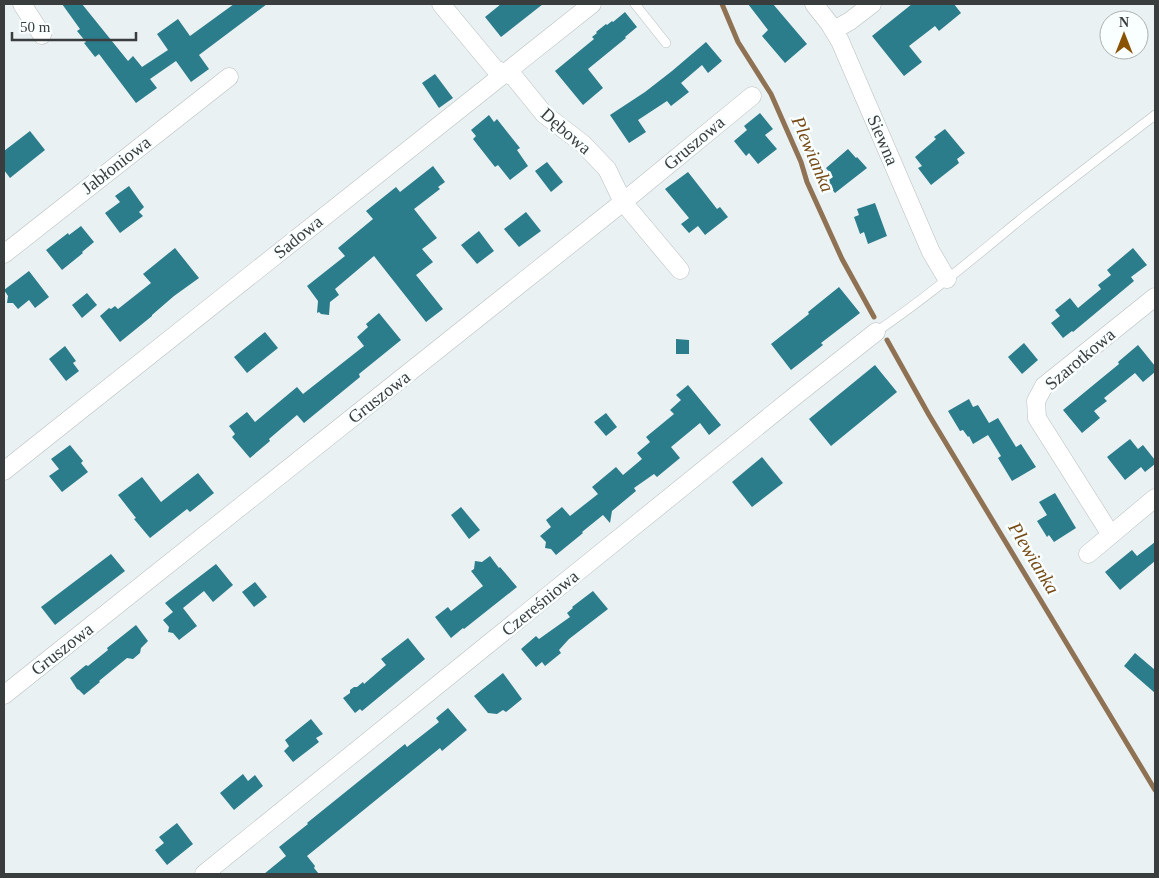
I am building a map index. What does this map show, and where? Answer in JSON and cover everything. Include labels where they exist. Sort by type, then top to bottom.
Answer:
[{"type":"street","points":[[22,4],[42,35]]},
{"type":"street","name":"Dębowa","points":[[441,4],[495,69],[514,77],[544,114],[584,144],[607,169],[624,202],[680,270]]},
{"type":"street","name":"Sadowa","points":[[4,471],[592,4]]},
{"type":"street","name":"Siewna","points":[[814,4],[834,30],[931,252],[947,280]]},
{"type":"street","points":[[834,30],[850,21],[872,4]]},
{"type":"street","name":"Jabłoniowa","points":[[4,254],[229,77]]},
{"type":"street","name":"Gruszowa","points":[[4,695],[624,202],[752,96]]},
{"type":"street","name":"Szarotkowa","points":[[1111,535],[1037,418],[1036,401],[1044,386],[1155,297]]},
{"type":"street","name":"Czereśniowa","points":[[204,874],[876,332]]},
{"type":"street","points":[[1088,554],[1155,498]]},
{"type":"lane","points":[[634,4],[666,43]]},
{"type":"lane","points":[[876,332],[947,280],[1081,171],[1155,115]]},
{"type":"building","points":[[62,4],[82,4],[128,61],[133,56],[142,67],[168,50],[157,34],[178,19],[190,36],[234,4],[267,4],[199,55],[209,69],[191,82],[176,61],[150,79],[157,88],[136,103],[99,54],[95,57],[84,43],[86,42],[77,31],[80,29]]},
{"type":"building","points":[[501,4],[543,4],[501,37],[485,17]]},
{"type":"building","points":[[748,4],[773,4],[807,44],[785,63],[762,36],[768,30]]},
{"type":"building","points":[[912,4],[954,4],[961,13],[939,31],[935,26],[909,46],[922,62],[904,76],[872,36]]},
{"type":"building","points":[[625,12],[637,27],[588,69],[603,88],[583,105],[555,71],[594,39],[592,37],[596,32]]},
{"type":"building","points":[[706,42],[722,61],[708,73],[702,65],[681,83],[689,92],[671,106],[667,101],[638,120],[646,132],[629,143],[610,115],[645,92]]},
{"type":"building","points":[[435,74],[453,98],[439,108],[422,83]]},
{"type":"building","points":[[760,113],[773,129],[765,135],[777,149],[758,164],[749,153],[746,156],[734,141],[747,130],[744,126]]},
{"type":"building","points":[[489,115],[494,122],[497,119],[520,148],[517,150],[528,166],[510,180],[498,165],[495,167],[473,139],[476,136],[471,130]]},
{"type":"building","points":[[945,129],[965,153],[957,159],[959,163],[931,185],[918,168],[922,166],[915,157],[936,139],[934,137]]},
{"type":"building","points":[[30,131],[45,150],[10,178],[4,170],[4,151]]},
{"type":"building","points":[[848,149],[867,168],[835,193],[826,182],[833,177],[826,168]]},
{"type":"building","points":[[547,162],[563,182],[551,192],[535,171]]},
{"type":"building","points":[[433,166],[445,182],[438,187],[440,189],[414,209],[437,238],[422,249],[433,262],[416,275],[443,309],[426,322],[374,256],[335,289],[339,295],[330,302],[329,315],[317,313],[318,301],[307,286],[345,256],[338,248],[373,219],[366,211],[396,187],[400,192]]},
{"type":"building","points":[[688,172],[717,209],[720,207],[728,217],[705,235],[698,226],[689,233],[681,224],[689,218],[665,189]]},
{"type":"building","points":[[129,186],[144,207],[139,212],[143,216],[120,233],[105,213],[120,202],[115,196]]},
{"type":"building","points":[[875,203],[887,236],[868,244],[864,232],[860,234],[854,217],[859,215],[857,209]]},
{"type":"building","points":[[526,212],[541,231],[519,247],[504,229]]},
{"type":"building","points":[[81,226],[94,242],[62,270],[46,250],[68,233],[69,235]]},
{"type":"building","points":[[479,231],[494,251],[477,264],[461,245]]},
{"type":"building","points":[[175,248],[199,278],[174,296],[120,342],[100,316],[109,308],[111,309],[115,306],[118,309],[151,283],[143,274]]},
{"type":"building","points":[[1133,248],[1147,265],[1131,277],[1134,281],[1073,332],[1063,338],[1051,323],[1060,316],[1055,310],[1070,298],[1078,308],[1101,289],[1098,285],[1111,275],[1107,270]]},
{"type":"building","points":[[29,271],[49,297],[35,308],[29,300],[18,309],[13,303],[7,303],[8,296],[4,290]]},
{"type":"building","points":[[839,287],[860,313],[821,343],[823,345],[791,370],[771,344]]},
{"type":"building","points":[[87,293],[97,305],[82,318],[72,305]]},
{"type":"building","points":[[379,313],[401,340],[304,423],[297,415],[250,458],[232,437],[235,434],[229,426],[247,412],[255,422],[297,387],[303,394],[364,346],[357,337],[368,327],[366,324]]},
{"type":"building","points":[[265,332],[278,348],[247,373],[234,357]]},
{"type":"building","points":[[676,339],[689,340],[689,354],[676,354]]},
{"type":"building","points":[[1024,343],[1038,360],[1022,374],[1008,357]]},
{"type":"building","points":[[1138,345],[1155,366],[1155,372],[1143,382],[1135,373],[1104,398],[1107,401],[1094,411],[1100,418],[1082,433],[1063,410],[1119,364],[1118,362]]},
{"type":"building","points":[[65,346],[76,361],[73,363],[79,371],[66,381],[49,359]]},
{"type":"building","points":[[875,365],[897,392],[831,446],[809,419]]},
{"type":"building","points":[[688,385],[721,425],[709,435],[700,423],[671,447],[680,458],[657,477],[654,474],[634,488],[636,491],[612,511],[610,523],[603,515],[556,555],[551,549],[545,548],[546,542],[540,536],[551,527],[546,520],[562,507],[570,516],[598,494],[592,487],[616,467],[623,475],[642,459],[637,453],[650,442],[646,437],[674,414],[670,410],[681,400],[676,395]]},
{"type":"building","points":[[969,399],[973,407],[978,405],[989,423],[998,418],[1016,447],[1021,444],[1036,467],[1012,481],[998,458],[1001,456],[988,435],[973,444],[963,430],[960,431],[948,411]]},
{"type":"building","points":[[606,413],[617,427],[606,436],[594,422]]},
{"type":"building","points":[[1130,439],[1138,449],[1143,445],[1155,460],[1155,464],[1145,472],[1141,467],[1125,480],[1107,457]]},
{"type":"building","points":[[70,445],[83,461],[81,463],[88,472],[62,492],[49,476],[59,469],[51,459]]},
{"type":"building","points":[[762,457],[783,483],[752,507],[732,482]]},
{"type":"building","points":[[198,473],[214,493],[190,512],[187,509],[150,538],[118,495],[142,477],[161,502]]},
{"type":"building","points":[[1055,493],[1076,528],[1054,542],[1049,535],[1047,537],[1037,521],[1047,515],[1039,502]]},
{"type":"building","points":[[461,507],[480,530],[469,539],[451,515]]},
{"type":"building","points":[[1155,542],[1155,561],[1120,590],[1105,572],[1132,550],[1137,556]]},
{"type":"building","points":[[111,554],[125,571],[55,625],[41,607]]},
{"type":"building","points":[[490,556],[517,587],[451,638],[435,617],[448,607],[451,611],[483,586],[471,571],[474,569],[475,561],[482,562]]},
{"type":"building","points":[[216,564],[233,585],[213,602],[204,591],[183,608],[197,626],[179,640],[173,633],[168,632],[169,627],[163,620],[173,612],[165,603]]},
{"type":"building","points":[[255,582],[267,597],[254,607],[242,592]]},
{"type":"building","points":[[593,591],[608,609],[569,639],[559,650],[561,653],[545,666],[542,662],[536,667],[521,649],[536,636],[539,639],[570,617],[567,613],[572,607]]},
{"type":"building","points":[[136,625],[148,641],[141,648],[140,653],[133,659],[127,658],[84,695],[77,689],[70,678],[108,650],[107,648]]},
{"type":"building","points":[[408,638],[425,659],[362,711],[360,709],[355,713],[343,698],[350,693],[350,690],[363,682],[364,684],[386,665],[381,659]]},
{"type":"building","points":[[1135,653],[1155,670],[1155,693],[1124,666]]},
{"type":"building","points":[[503,673],[522,699],[506,712],[503,710],[497,714],[488,713],[474,696]]},
{"type":"building","points":[[448,708],[467,730],[442,751],[440,748],[307,856],[319,874],[264,874],[286,856],[279,847],[405,744],[407,747],[439,722],[436,718]]},
{"type":"building","points":[[311,719],[323,734],[316,738],[319,742],[293,762],[284,751],[289,746],[285,740]]},
{"type":"building","points":[[243,774],[248,781],[255,775],[263,786],[234,810],[220,793]]},
{"type":"building","points":[[177,823],[193,844],[167,865],[155,850],[164,843],[159,837]]},
{"type":"waterway","name":"Plewianka","points":[[722,4],[738,42],[771,94],[801,162],[807,182],[842,259],[874,317]]},
{"type":"waterway","name":"Plewianka","points":[[887,340],[929,415],[1155,790]]}]
